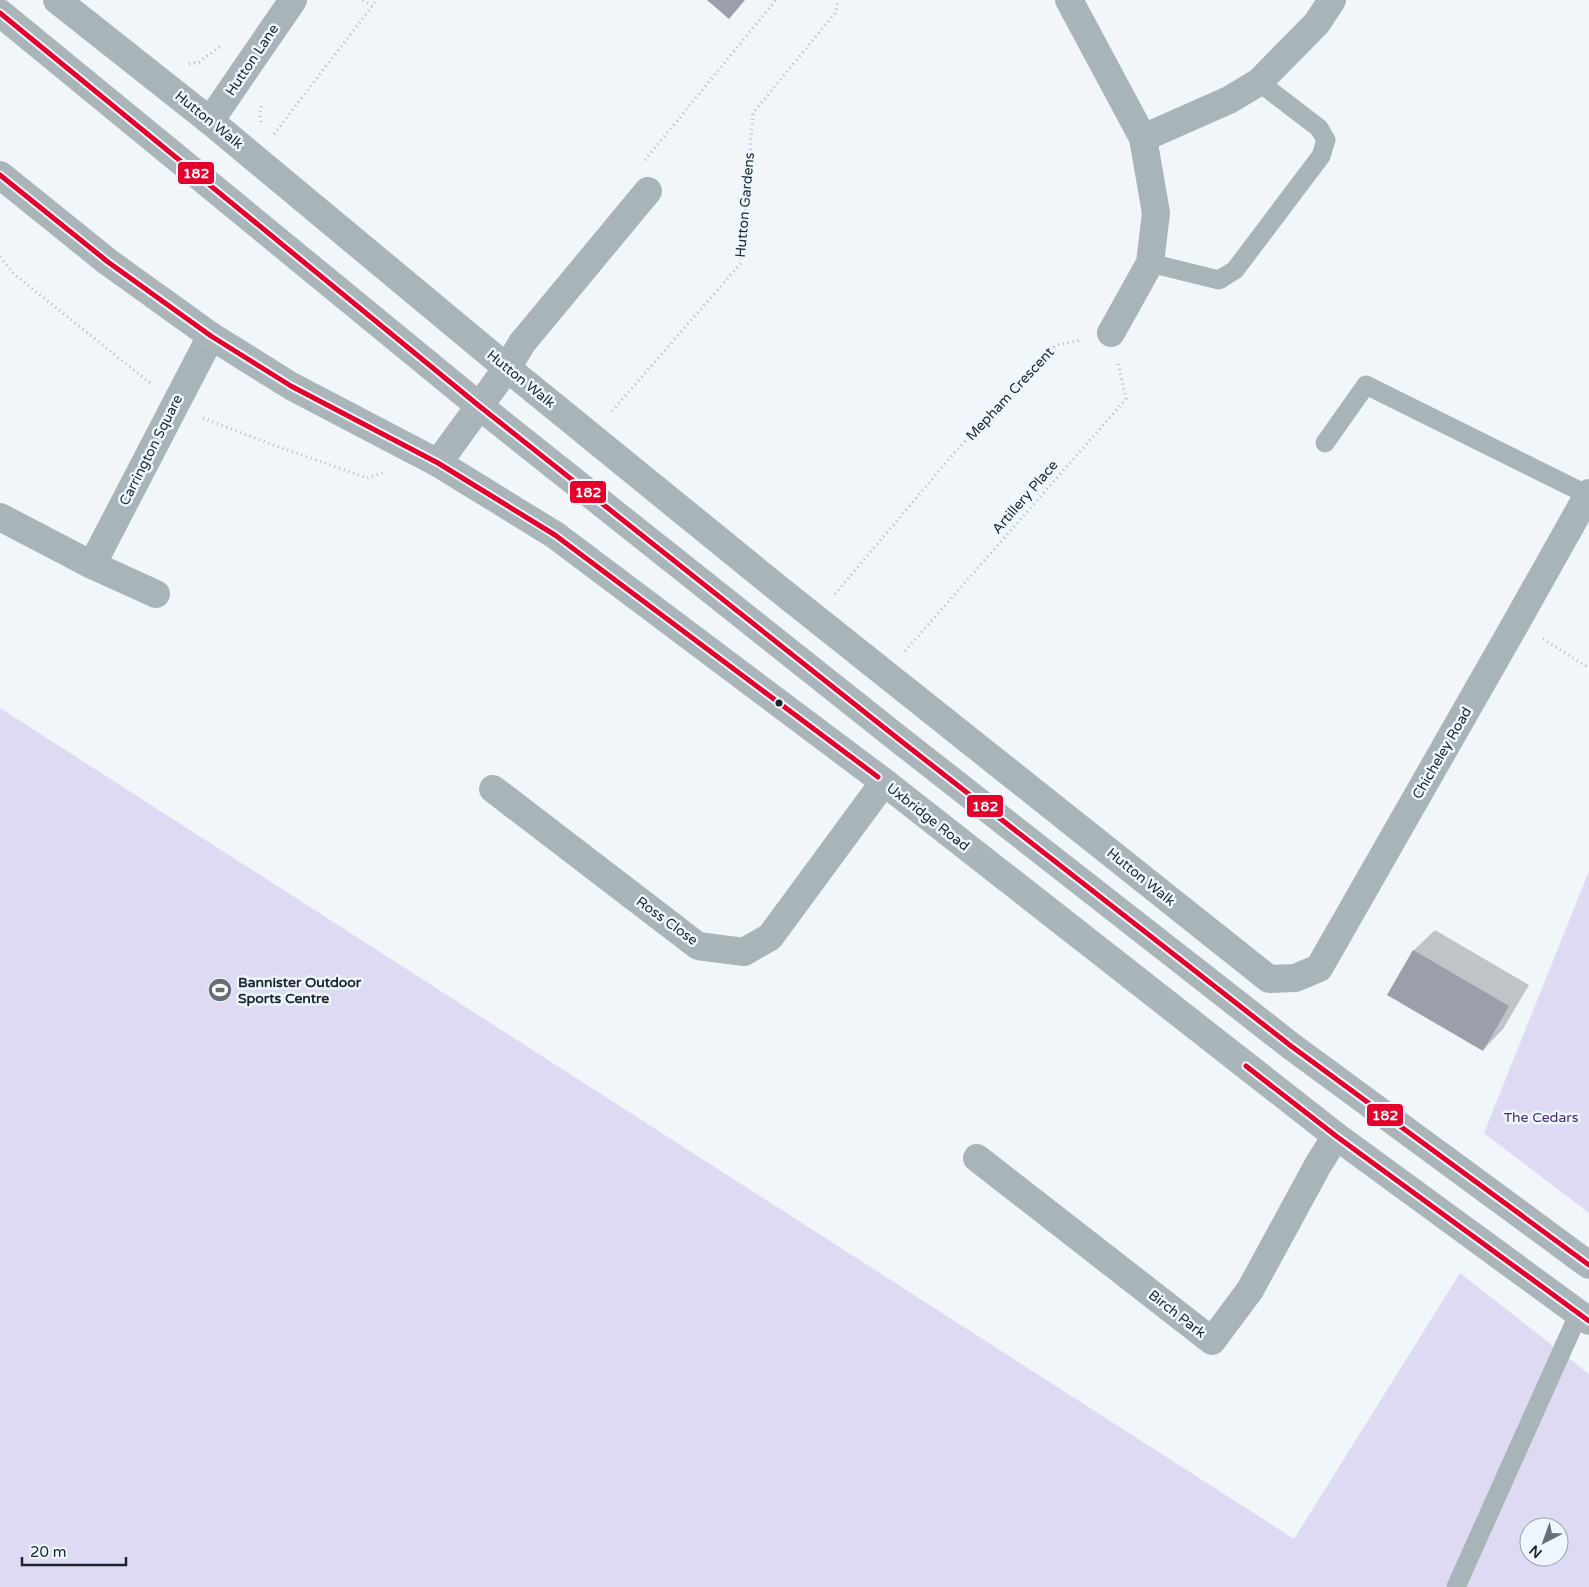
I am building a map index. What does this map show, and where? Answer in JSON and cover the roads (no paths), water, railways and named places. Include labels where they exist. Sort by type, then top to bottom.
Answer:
[{"type":"main road","points":[[0,13],[478,405],[901,741],[1291,1046],[1589,1265]]},
{"type":"main road","name":"Uxbridge Road","points":[[0,174],[108,262],[211,336],[291,386],[438,463],[555,535],[884,782],[1336,1136],[1584,1317]]},
{"type":"street","name":"Hutton Walk","points":[[57,0],[85,20],[210,121],[507,368],[775,586],[1269,979]]},
{"type":"street","name":"Hutton Lane","points":[[210,121],[293,0]]},
{"type":"street","points":[[1069,0],[1143,138],[1156,213],[1150,262],[1111,333]]},
{"type":"street","points":[[1143,138],[1229,100],[1259,82],[1317,23],[1332,0]]},
{"type":"street","points":[[438,463],[478,405],[507,368],[522,343],[648,191]]},
{"type":"street","name":"Carrington Square","points":[[92,565],[211,336]]},
{"type":"street","name":"Chicheley Road","points":[[1269,979],[1295,978],[1318,968],[1588,494]]},
{"type":"street","points":[[0,517],[92,565],[156,594]]},
{"type":"street","name":"Ross Close","points":[[493,789],[698,946],[744,952],[770,936],[884,782]]},
{"type":"street","name":"Birch Park","points":[[977,1158],[1212,1341],[1250,1290],[1318,1165],[1336,1136]]},
{"type":"lane","points":[[1150,262],[1219,280],[1235,270],[1321,156],[1326,140],[1319,128],[1259,82]]},
{"type":"lane","points":[[1325,443],[1366,385],[1588,494]]},
{"type":"lane","points":[[1456,1587],[1584,1317]]},
{"type":"place","name":"Bannister Outdoor Sports Centre","points":[[220,990]]},
{"type":"park label","name":"The Cedars","points":[[1541,1117]]}]
